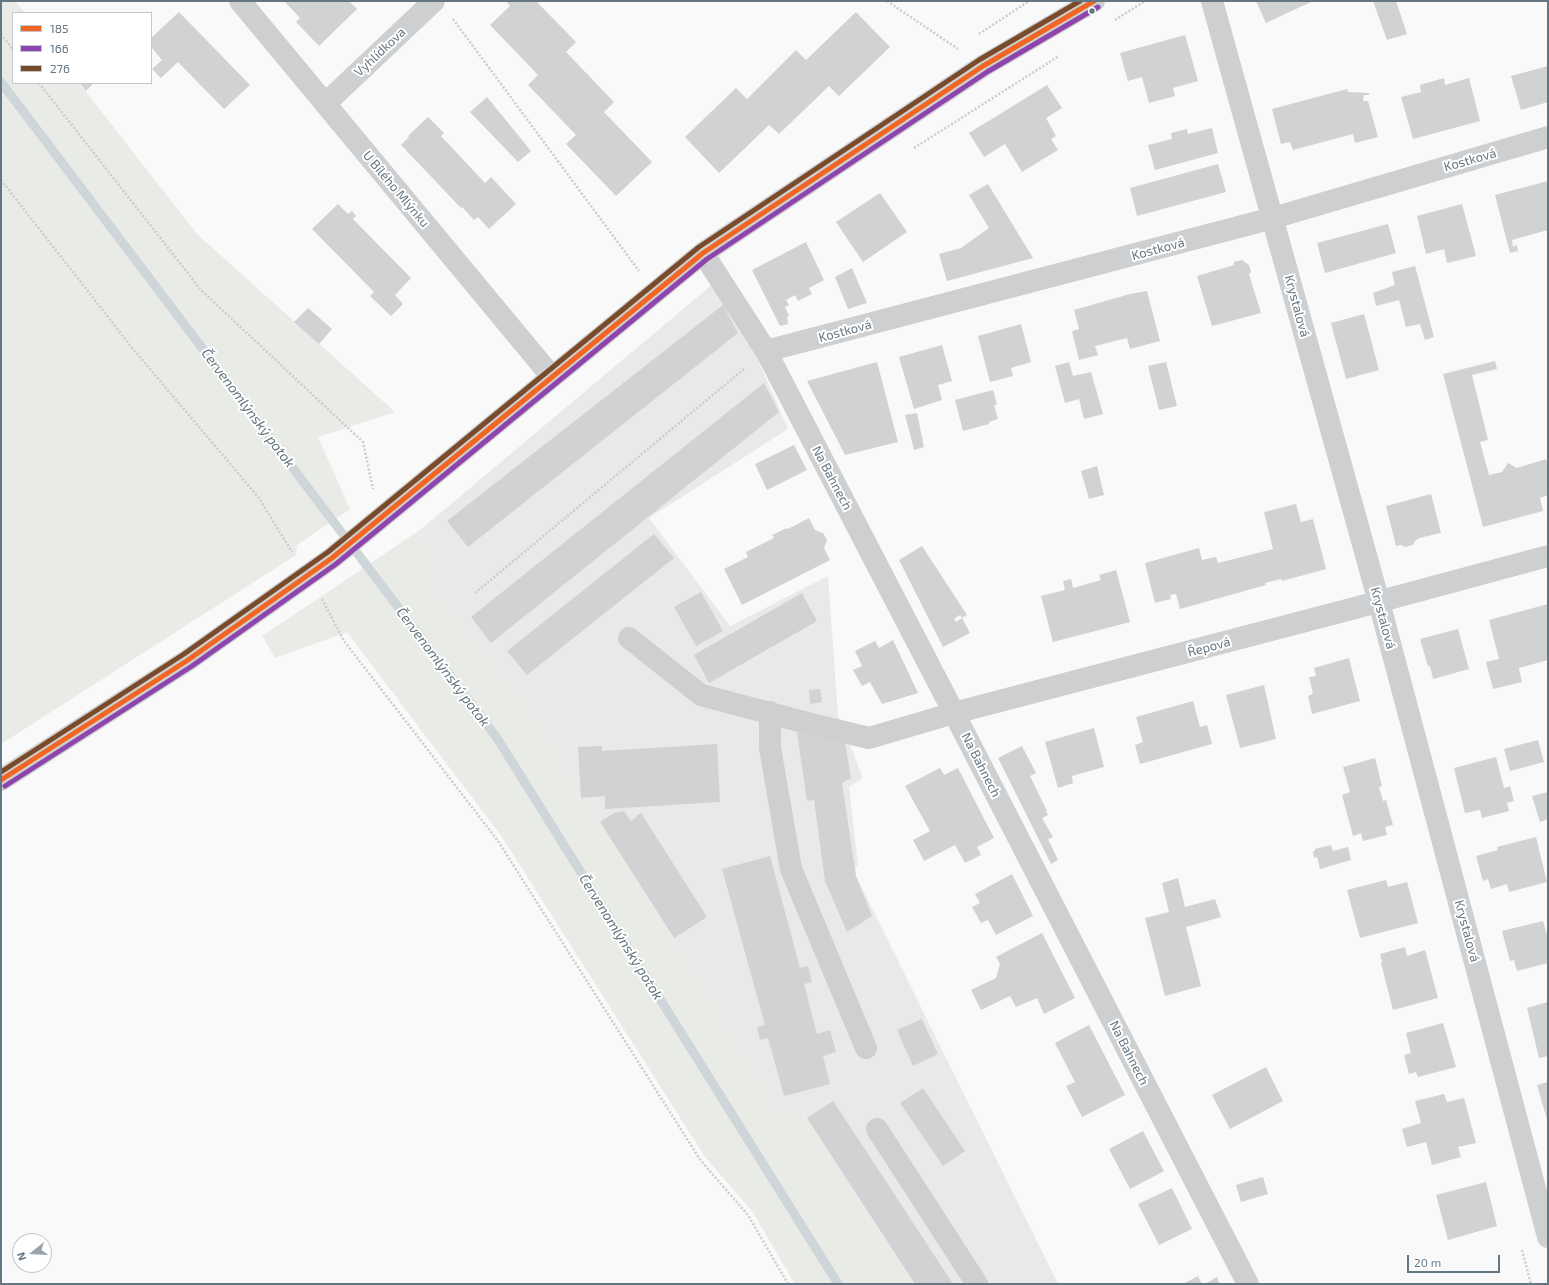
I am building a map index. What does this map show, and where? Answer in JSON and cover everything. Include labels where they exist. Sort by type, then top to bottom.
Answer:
[{"type":"street","name":"U Bílého Mlýnku","points":[[240,1],[552,377]]},
{"type":"street","points":[[1,780],[188,660],[332,558],[703,253],[984,66],[1094,1]]},
{"type":"street","name":"Krystalová","points":[[1212,1],[1379,602],[1548,1237]]},
{"type":"street","name":"Vyhlídkova","points":[[326,103],[441,7]]},
{"type":"street","name":"Kostková","points":[[766,351],[1273,218],[1548,137]]},
{"type":"street","name":"Na Bahnech","points":[[703,253],[766,351],[1248,1284]]},
{"type":"street","name":"Řepová","points":[[770,712],[869,738],[954,713],[1379,602],[1548,556]]},
{"type":"street","points":[[629,638],[700,695],[770,712],[770,748],[791,869],[866,1048]]},
{"type":"street","points":[[877,1129],[978,1284]]},
{"type":"path","points":[[887,1],[984,66]]},
{"type":"path","points":[[441,7],[655,292]]},
{"type":"path","points":[[1,34],[12,49]]},
{"type":"path","points":[[40,84],[201,290],[363,442],[379,520]]},
{"type":"path","points":[[1,180],[133,349],[259,498],[292,552],[286,556]]},
{"type":"path","points":[[475,593],[766,351]]},
{"type":"path","points":[[322,599],[344,641],[498,842],[701,1161],[748,1215],[788,1284]]},
{"type":"shaded area","points":[[1,1],[15,1],[24,12],[12,12],[12,84],[80,84],[197,234],[395,412],[318,437],[350,509],[297,545],[296,555],[1,744]]},
{"type":"shaded area","points":[[713,284],[755,353],[788,429],[649,518],[730,626],[828,576],[838,715],[863,778],[849,787],[858,865],[855,867],[856,876],[1058,1284],[915,1284],[807,1118],[778,1113],[674,938],[600,822],[581,798],[551,738],[438,596],[420,530]]},
{"type":"shaded area","points":[[420,530],[438,596],[551,738],[581,798],[600,822],[674,938],[778,1113],[807,1118],[915,1284],[795,1284],[752,1211],[705,1157],[502,837],[347,632],[275,658],[262,636]]},
{"type":"building","points":[[284,1],[349,1],[357,9],[319,46],[296,22],[300,18]]},
{"type":"building","points":[[536,1],[576,42],[566,52],[614,102],[604,112],[652,162],[616,196],[566,144],[576,135],[528,85],[538,75],[490,25],[510,6],[507,2]]},
{"type":"building","points":[[1256,1],[1313,1],[1266,23]]},
{"type":"building","points":[[1373,1],[1396,1],[1407,34],[1387,40]]},
{"type":"building","points":[[179,12],[250,85],[224,109],[178,62],[161,78],[152,69],[162,60],[152,48],[152,37]]},
{"type":"building","points":[[856,12],[890,47],[839,96],[829,86],[779,134],[769,125],[719,173],[685,137],[736,88],[747,99],[796,50],[806,60]]},
{"type":"building","points":[[1185,35],[1198,81],[1173,88],[1175,96],[1149,103],[1142,77],[1128,81],[1120,53]]},
{"type":"building","points":[[1548,66],[1548,102],[1521,110],[1511,76]]},
{"type":"building","points":[[1444,78],[1445,85],[1469,78],[1480,121],[1413,139],[1401,97],[1421,92],[1420,85]]},
{"type":"building","points":[[81,84],[93,84],[86,91]]},
{"type":"building","points":[[1047,85],[1062,108],[1046,118],[1056,136],[1051,139],[1058,150],[1022,172],[1005,144],[984,157],[969,133]]},
{"type":"building","points":[[1347,89],[1348,92],[1369,93],[1369,95],[1364,95],[1363,101],[1368,101],[1378,137],[1355,143],[1353,134],[1293,150],[1290,142],[1281,144],[1272,109]]},
{"type":"building","points":[[487,97],[531,151],[518,162],[470,112]]},
{"type":"building","points":[[428,117],[444,133],[441,136],[485,183],[491,177],[516,204],[489,229],[478,217],[474,220],[462,207],[461,208],[401,145],[409,137],[408,136]]},
{"type":"building","points":[[1212,128],[1218,153],[1155,170],[1148,145],[1172,139],[1171,133],[1187,129],[1188,134]]},
{"type":"building","points":[[1218,164],[1226,192],[1137,216],[1130,188]]},
{"type":"building","points":[[1548,181],[1548,230],[1512,240],[1513,247],[1517,245],[1518,251],[1510,253],[1495,195]]},
{"type":"building","points":[[988,184],[1033,258],[947,281],[939,254],[961,248],[989,228],[969,195]]},
{"type":"building","points":[[880,193],[907,232],[863,262],[836,222]]},
{"type":"building","points":[[338,204],[348,214],[352,211],[356,216],[353,219],[411,278],[395,295],[403,304],[391,316],[370,296],[374,292],[312,229]]},
{"type":"building","points":[[1462,204],[1476,256],[1447,263],[1444,249],[1426,254],[1417,216]]},
{"type":"building","points":[[1388,224],[1396,253],[1325,273],[1317,243]]},
{"type":"building","points":[[806,242],[824,280],[809,288],[812,294],[798,301],[795,295],[786,300],[789,305],[785,307],[789,316],[787,317],[788,324],[780,326],[752,270]]},
{"type":"building","points":[[1242,260],[1249,265],[1251,272],[1249,274],[1261,313],[1212,326],[1197,276],[1234,265],[1234,262]]},
{"type":"building","points":[[1415,266],[1434,337],[1425,340],[1420,324],[1406,327],[1399,300],[1376,306],[1373,293],[1395,285],[1392,272]]},
{"type":"building","points":[[852,268],[867,303],[848,309],[835,277]]},
{"type":"building","points":[[1147,291],[1160,341],[1130,349],[1127,338],[1095,346],[1098,355],[1079,360],[1072,331],[1079,329],[1074,310],[1130,294]]},
{"type":"building","points":[[723,305],[738,333],[468,547],[447,521]]},
{"type":"building","points":[[308,308],[332,329],[319,344],[294,322]]},
{"type":"building","points":[[1364,314],[1379,370],[1346,379],[1331,323]]},
{"type":"building","points":[[1021,324],[1031,362],[1011,368],[1013,376],[990,382],[978,336]]},
{"type":"building","points":[[942,345],[952,381],[938,385],[942,400],[914,409],[899,357]]},
{"type":"building","points":[[1495,361],[1497,369],[1472,375],[1488,440],[1480,442],[1489,475],[1502,472],[1508,463],[1517,468],[1546,459],[1548,466],[1548,495],[1540,498],[1543,511],[1483,527],[1443,374]]},
{"type":"building","points":[[877,362],[898,442],[845,455],[807,381]]},
{"type":"building","points":[[1069,362],[1073,376],[1091,372],[1103,414],[1084,419],[1079,399],[1065,403],[1055,366]]},
{"type":"building","points":[[1166,362],[1177,406],[1159,410],[1148,366]]},
{"type":"building","points":[[764,383],[779,412],[491,643],[471,617]]},
{"type":"building","points":[[993,390],[997,405],[994,405],[998,419],[989,422],[989,424],[963,431],[955,400]]},
{"type":"building","points":[[917,413],[924,447],[914,450],[905,415]]},
{"type":"building","points":[[794,445],[807,470],[767,490],[755,464]]},
{"type":"building","points":[[1097,466],[1104,495],[1089,499],[1081,471]]},
{"type":"building","points":[[1431,494],[1441,533],[1419,538],[1413,545],[1405,547],[1401,545],[1396,546],[1386,506]]},
{"type":"building","points":[[1296,504],[1301,522],[1313,519],[1326,569],[1282,581],[1281,579],[1265,583],[1266,585],[1180,609],[1176,594],[1170,595],[1171,599],[1155,603],[1145,563],[1199,548],[1202,560],[1216,557],[1218,563],[1273,549],[1264,512]]},
{"type":"building","points":[[809,518],[815,530],[823,533],[827,540],[824,548],[830,560],[742,605],[724,569],[748,557],[746,552],[774,538],[772,535],[787,528],[788,529]]},
{"type":"building","points":[[654,534],[674,558],[527,675],[507,651]]},
{"type":"building","points":[[922,546],[967,615],[962,618],[970,633],[943,647],[899,560]],"holes":[[[960,615],[962,618],[956,622],[954,619]]]},
{"type":"building","points":[[1116,570],[1130,622],[1053,642],[1041,596],[1065,590],[1063,581],[1071,579],[1073,588],[1101,580],[1099,575]]},
{"type":"building","points":[[701,592],[723,631],[696,646],[674,607]]},
{"type":"building","points":[[802,593],[817,621],[709,683],[694,655]]},
{"type":"building","points":[[1548,604],[1548,660],[1519,668],[1522,682],[1493,689],[1486,662],[1499,659],[1489,620]]},
{"type":"building","points":[[1458,629],[1469,669],[1433,679],[1420,639]]},
{"type":"building","points":[[893,640],[918,693],[882,704],[870,682],[862,686],[853,670],[862,666],[855,651],[875,641],[879,648]]},
{"type":"building","points":[[1349,658],[1360,701],[1312,714],[1308,696],[1313,694],[1309,677],[1316,676],[1314,668]]},
{"type":"building","points":[[1264,685],[1276,739],[1240,748],[1226,695]]},
{"type":"building","points":[[820,689],[822,702],[810,704],[809,690]]},
{"type":"building","points":[[1193,701],[1200,727],[1207,725],[1212,744],[1140,764],[1135,745],[1143,742],[1136,717]]},
{"type":"building","points":[[1094,728],[1104,767],[1072,776],[1073,783],[1058,788],[1045,742]]},
{"type":"building","points":[[797,732],[845,743],[851,778],[842,783],[856,876],[872,916],[847,932],[825,881],[814,800],[807,801]]},
{"type":"building","points":[[1538,740],[1544,762],[1510,771],[1504,749]]},
{"type":"building","points":[[717,744],[720,802],[605,809],[605,796],[581,798],[578,747],[602,746],[602,751]]},
{"type":"building","points":[[1022,746],[1036,773],[1030,776],[1048,815],[1042,818],[1053,837],[1048,839],[1058,860],[1051,864],[998,758]]},
{"type":"building","points":[[1496,757],[1504,788],[1510,786],[1514,801],[1507,803],[1509,811],[1482,818],[1480,810],[1465,813],[1454,768]]},
{"type":"building","points":[[1375,758],[1382,786],[1379,787],[1383,801],[1386,800],[1393,825],[1385,827],[1387,835],[1363,841],[1361,833],[1353,836],[1342,795],[1350,792],[1343,767]]},
{"type":"building","points":[[940,768],[944,775],[958,768],[994,838],[977,847],[981,855],[965,863],[955,845],[924,861],[913,840],[930,831],[905,786]]},
{"type":"building","points":[[1548,792],[1548,819],[1540,822],[1532,796]]},
{"type":"building","points":[[624,811],[631,821],[641,813],[707,917],[674,938],[600,822],[614,813]]},
{"type":"building","points":[[1536,837],[1547,882],[1509,892],[1507,884],[1491,889],[1488,879],[1483,881],[1476,856],[1498,850],[1497,847]]},
{"type":"building","points":[[1331,845],[1333,851],[1348,847],[1351,860],[1320,869],[1317,857],[1314,858],[1313,851],[1315,851],[1315,849]]},
{"type":"building","points":[[770,856],[800,968],[808,966],[812,982],[804,984],[817,1034],[830,1030],[836,1052],[823,1056],[830,1084],[784,1096],[768,1038],[760,1040],[757,1027],[765,1025],[722,869]]},
{"type":"building","points":[[1012,874],[1033,916],[996,935],[988,920],[981,923],[972,907],[980,903],[975,894]]},
{"type":"building","points":[[1178,878],[1185,907],[1215,899],[1221,917],[1186,927],[1201,986],[1165,996],[1145,918],[1169,912],[1162,883]]},
{"type":"building","points":[[1386,880],[1388,887],[1407,882],[1418,923],[1360,938],[1347,890]]},
{"type":"building","points":[[1543,921],[1548,939],[1548,963],[1517,971],[1514,960],[1510,961],[1502,931]]},
{"type":"building","points":[[1042,933],[1075,998],[1044,1014],[1037,998],[1016,1007],[1010,996],[981,1010],[971,990],[996,978],[1000,964],[996,957]]},
{"type":"building","points":[[1405,947],[1407,956],[1425,950],[1438,998],[1393,1010],[1380,954]]},
{"type":"building","points":[[1548,1002],[1548,1056],[1539,1058],[1527,1008]]},
{"type":"building","points":[[922,1019],[938,1054],[913,1066],[897,1030]]},
{"type":"building","points":[[1443,1023],[1456,1067],[1418,1077],[1416,1072],[1409,1074],[1404,1055],[1411,1053],[1406,1033]]},
{"type":"building","points":[[1089,1025],[1125,1095],[1082,1117],[1066,1086],[1075,1082],[1055,1043]]},
{"type":"building","points":[[1266,1067],[1283,1101],[1230,1129],[1212,1095]]},
{"type":"building","points":[[1548,1082],[1548,1123],[1537,1085]]},
{"type":"building","points":[[923,1088],[965,1151],[943,1166],[900,1103]]},
{"type":"building","points":[[1444,1094],[1447,1102],[1464,1098],[1476,1143],[1458,1147],[1461,1157],[1432,1165],[1426,1142],[1407,1147],[1402,1129],[1421,1123],[1415,1101]]},
{"type":"building","points":[[833,1101],[953,1284],[915,1284],[807,1118]]},
{"type":"building","points":[[1143,1131],[1164,1171],[1130,1189],[1109,1149]]},
{"type":"building","points":[[1263,1177],[1268,1194],[1241,1202],[1236,1185]]},
{"type":"building","points":[[1486,1182],[1497,1226],[1448,1240],[1436,1195]]},
{"type":"building","points":[[1172,1188],[1192,1229],[1159,1245],[1138,1204]]},
{"type":"building","points":[[1198,1276],[1202,1284],[1183,1284]]},
{"type":"building","points":[[1217,1277],[1220,1284],[1205,1284]]},
{"type":"waterway","name":"Červenomlýnský potok","points":[[1,82],[497,738],[838,1284]]},
{"type":"transit line","name":"276","points":[[1,772],[184,654],[328,552],[699,247],[979,60],[1080,1]]},
{"type":"transit line","name":"185","points":[[1,780],[188,660],[332,558],[703,253],[983,66],[1094,1]]},
{"type":"transit line","name":"166","points":[[5,786],[192,666],[336,564],[707,259],[987,72],[1098,7]]}]
